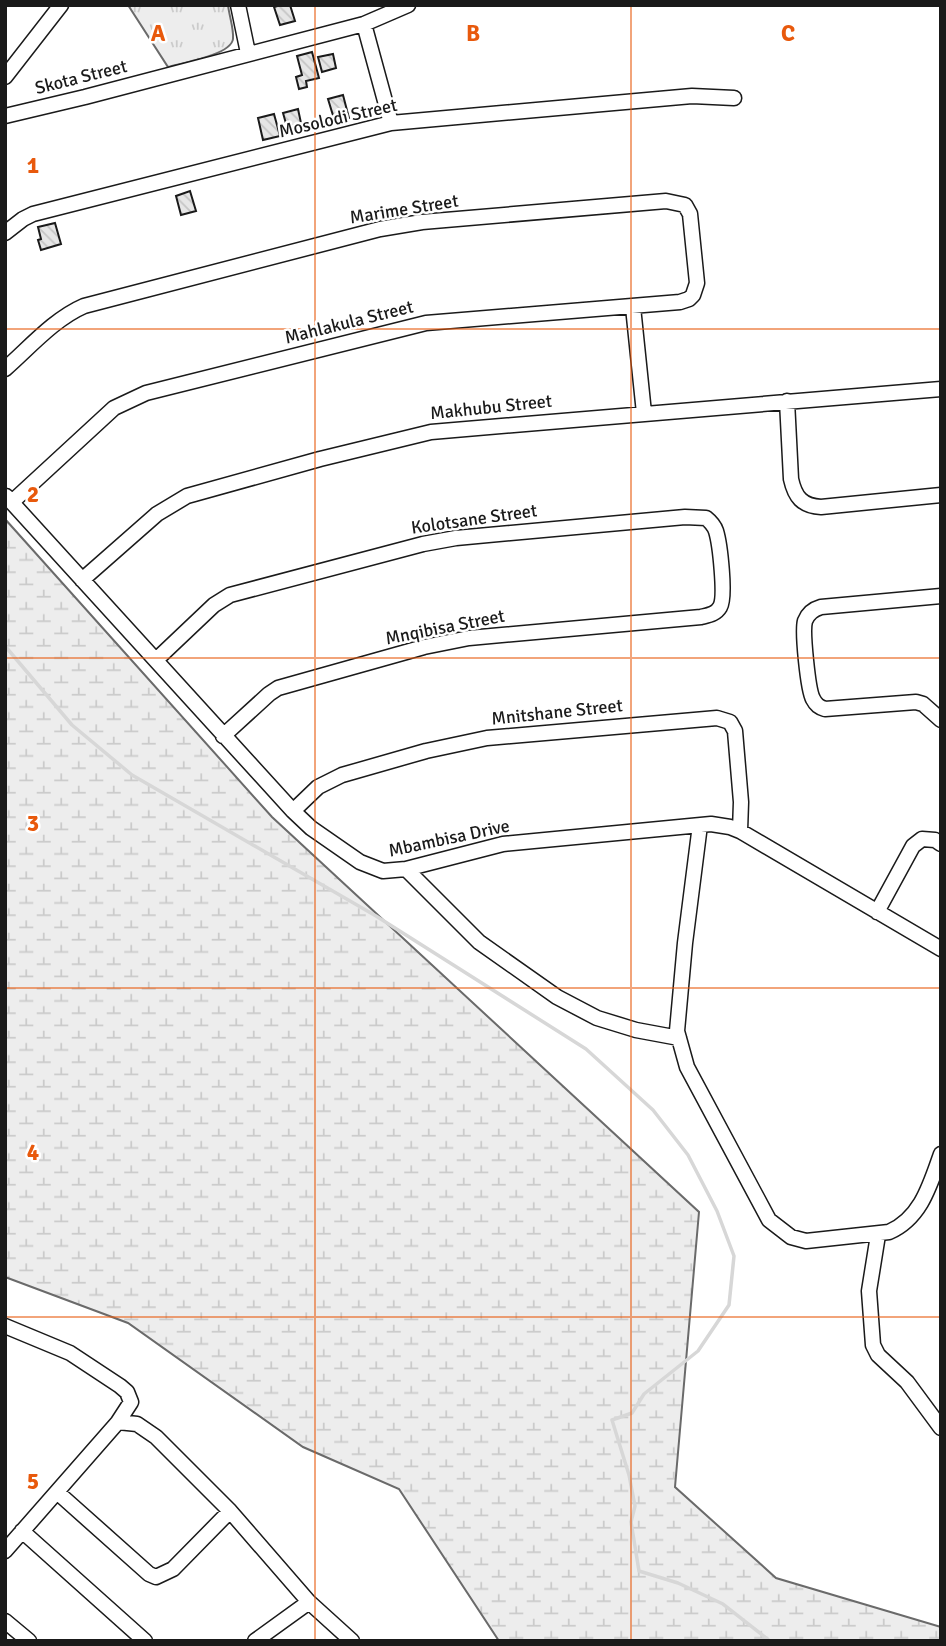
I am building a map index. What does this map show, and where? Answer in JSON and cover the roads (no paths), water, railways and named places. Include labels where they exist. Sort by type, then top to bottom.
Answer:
[{"type":"street","points":[[5,77],[61,5]]},
{"type":"street","points":[[238,5],[248,53]]},
{"type":"street","name":"Skota Street","points":[[5,116],[364,23],[408,5]]},
{"type":"street","points":[[364,23],[391,123]]},
{"type":"street","name":"Mosolodi Street","points":[[5,233],[33,214],[391,123],[692,96],[734,98]]},
{"type":"street","name":"Marime Street","points":[[5,369],[64,318],[84,306],[380,229],[422,222],[666,201],[685,205],[691,214],[696,289],[689,299],[680,302],[633,307]]},
{"type":"street","points":[[633,307],[644,413]]},
{"type":"street","name":"Mahlakula Street","points":[[9,498],[114,408],[146,393],[426,323],[633,307]]},
{"type":"street","name":"Makhubu Street","points":[[82,580],[157,514],[177,501],[206,490],[431,432],[941,389]]},
{"type":"street","points":[[787,401],[791,478],[793,489],[800,501],[821,507],[941,495]]},
{"type":"street","name":"Mbambisa Drive","points":[[9,498],[293,811],[360,862],[383,871],[406,869],[503,844],[720,825],[740,831],[941,949]]},
{"type":"street","name":"Kolotsane Street","points":[[156,660],[214,606],[230,595],[423,544],[480,534],[700,516],[711,522],[716,533],[723,594]]},
{"type":"street","name":"Mnqibisa Street","points":[[223,736],[269,694],[292,683],[469,638],[701,617],[718,611],[723,594]]},
{"type":"street","points":[[941,596],[821,607],[810,612],[805,621],[810,695],[818,707],[825,709],[916,702],[941,720]]},
{"type":"street","name":"Mnitshane Street","points":[[293,811],[329,780],[439,749],[514,734],[717,718],[730,722],[735,731],[741,802],[740,831]]},
{"type":"street","points":[[700,825],[678,1016],[679,1038],[687,1067],[769,1220],[791,1237],[806,1241],[878,1235],[898,1228],[915,1214],[941,1154]]},
{"type":"street","points":[[877,912],[913,846],[922,839],[935,840],[941,844]]},
{"type":"street","points":[[406,869],[480,942],[557,997],[597,1018],[636,1030],[679,1038]]},
{"type":"street","points":[[878,1235],[869,1292],[873,1345],[878,1355],[907,1382],[941,1428]]},
{"type":"street","points":[[5,1326],[70,1353],[120,1386],[127,1392],[131,1402],[118,1422],[5,1551]]},
{"type":"street","points":[[118,1422],[137,1424],[156,1437],[230,1511],[309,1602],[352,1641]]},
{"type":"street","points":[[57,1492],[149,1574],[156,1577],[173,1569],[230,1511]]},
{"type":"street","points":[[22,1531],[145,1641]]},
{"type":"street","points":[[255,1641],[309,1602]]},
{"type":"street","points":[[5,1621],[29,1641]]},
{"type":"waterway","points":[[5,646],[72,725],[132,775],[376,916],[586,1049],[653,1110],[688,1155],[717,1211],[734,1256],[729,1305],[698,1351],[644,1394],[632,1413],[612,1420],[629,1475],[635,1506],[631,1522],[639,1571],[678,1583],[723,1604],[770,1641]]}]
